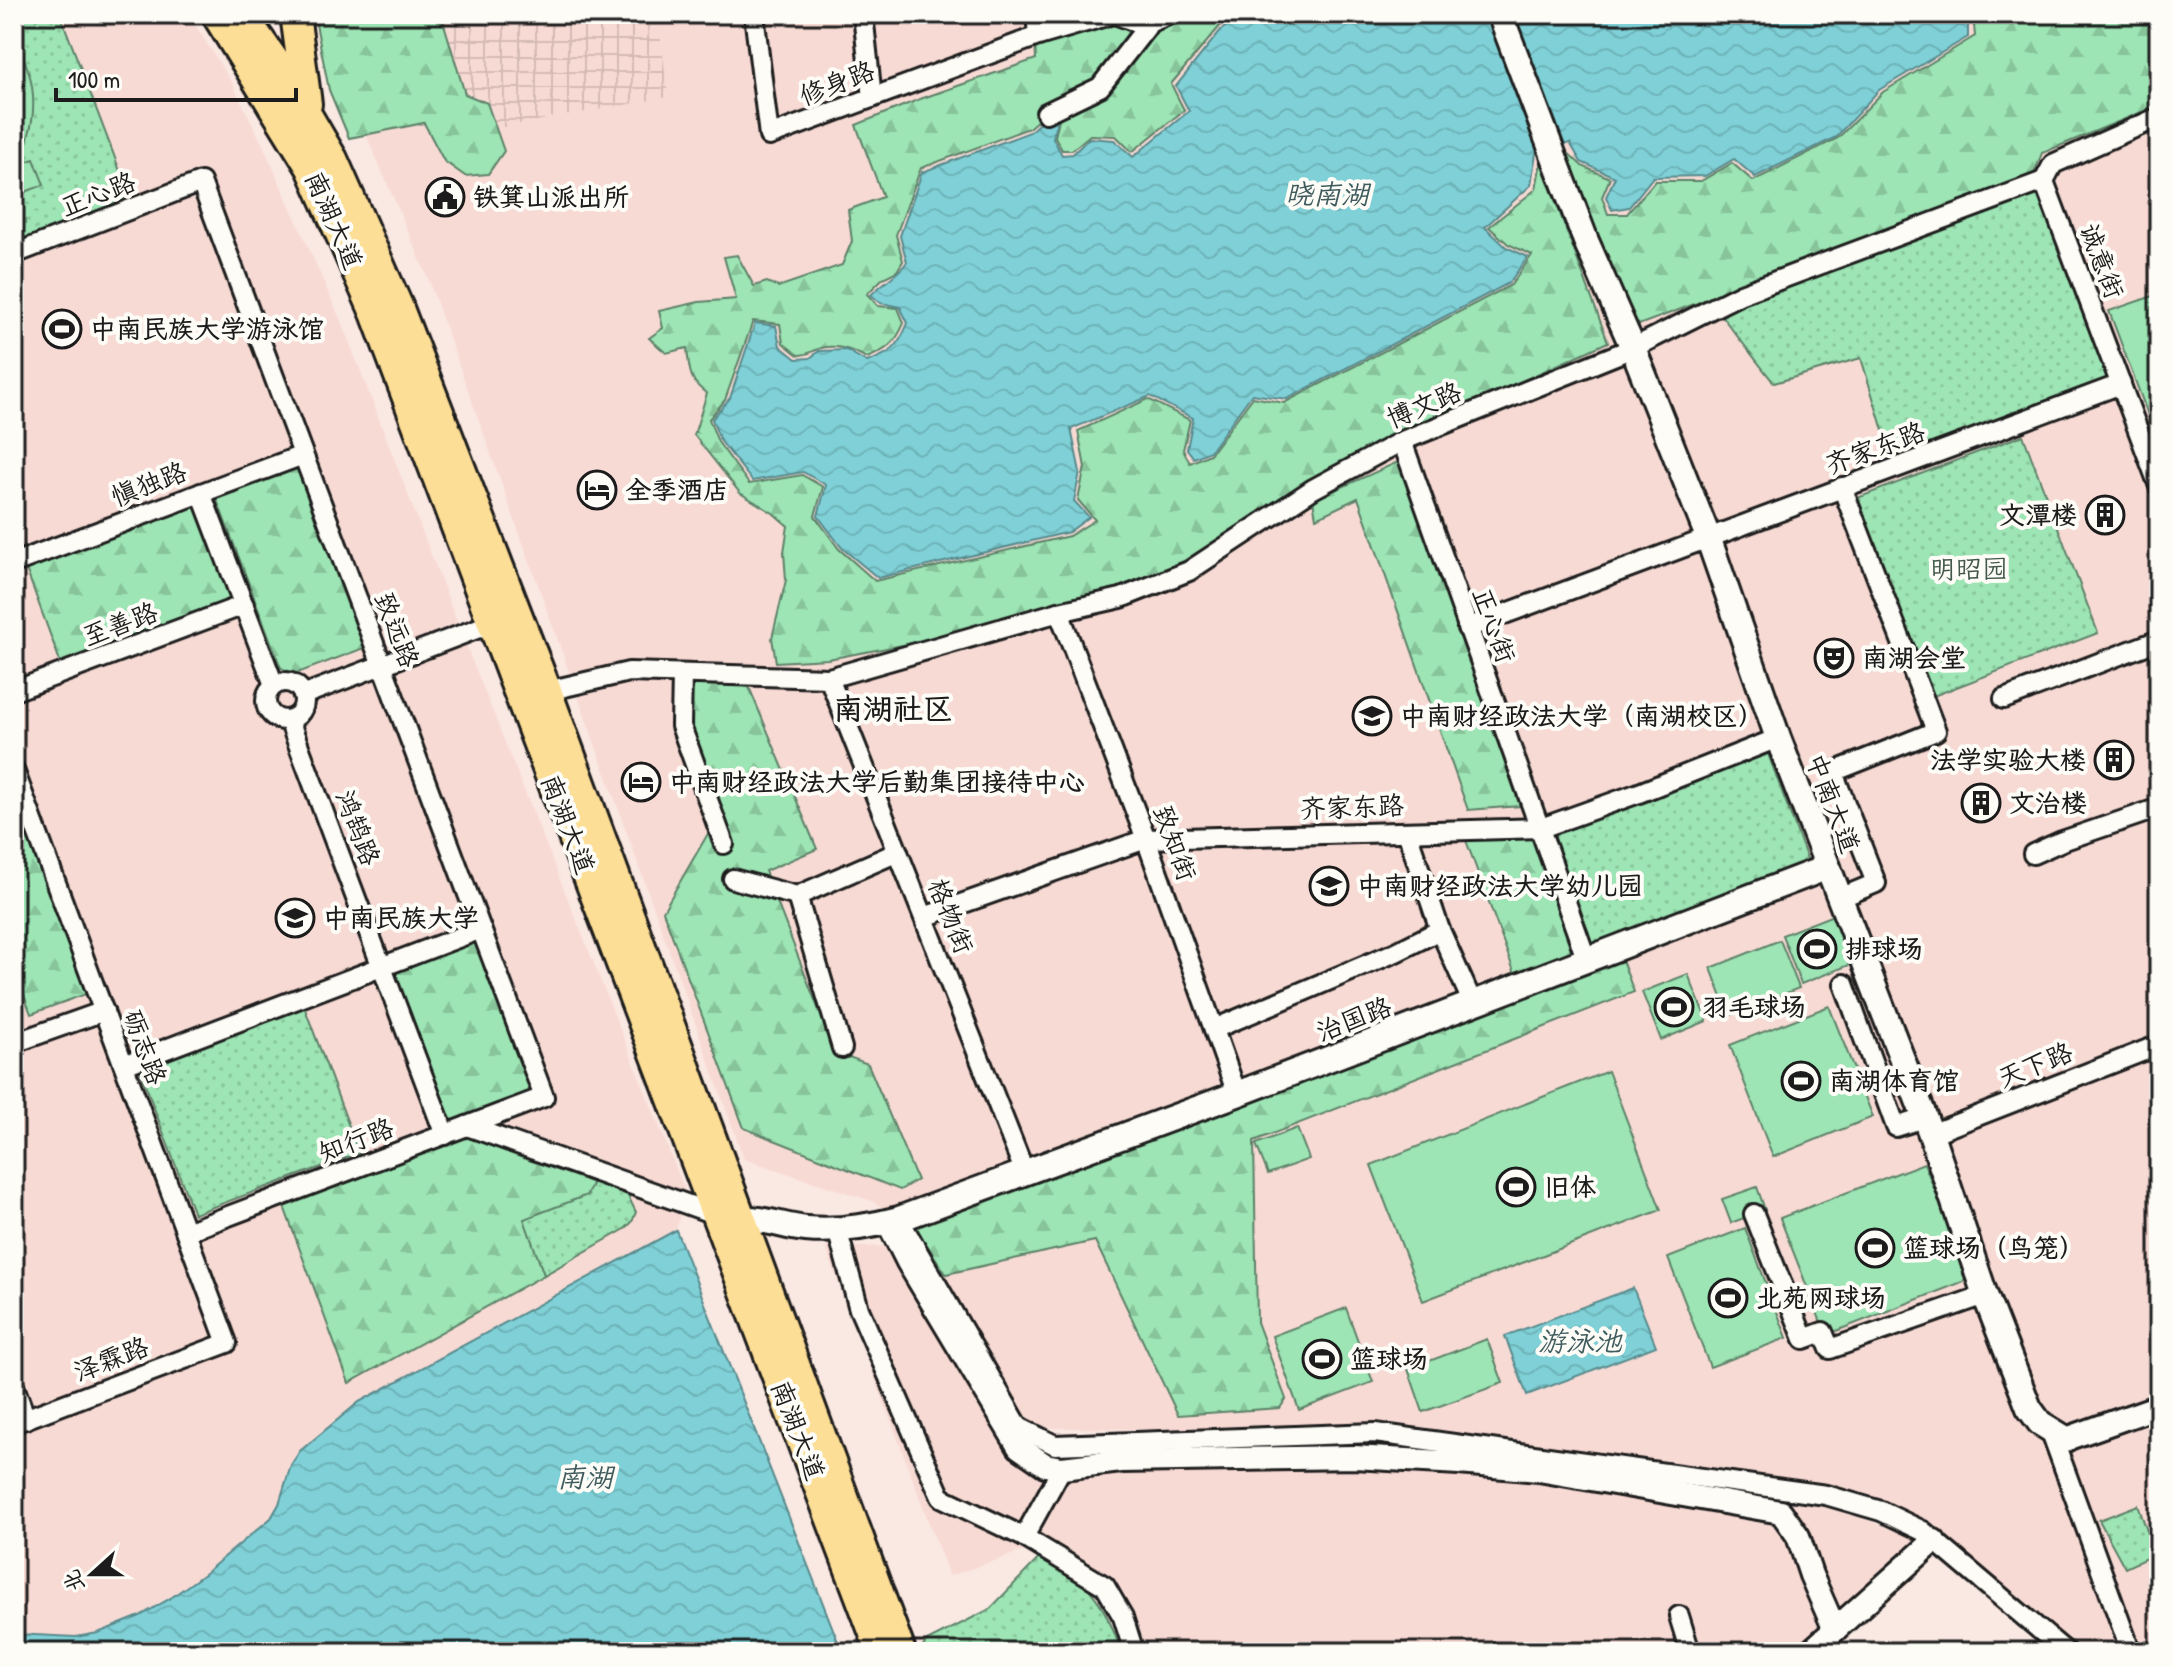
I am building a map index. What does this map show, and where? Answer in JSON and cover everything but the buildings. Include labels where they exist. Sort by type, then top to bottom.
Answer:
[{"type":"main road","name":"南湖大道","points":[[216,14],[294,136],[327,201],[375,313],[492,623],[901,1652]]},
{"type":"main road","name":"南湖大道","points":[[242,14],[308,113],[369,237],[547,691],[726,1218],[881,1652]]},
{"type":"main road","points":[[295,14],[308,113]]},
{"type":"main road","name":"中南大道","points":[[1500,14],[1586,241],[1633,348],[1708,537],[1778,738],[1928,1126],[1985,1295],[2029,1408],[2059,1436]]},
{"type":"main road","name":"治国路","points":[[726,1218],[805,1229],[856,1230],[893,1220],[1237,1094],[1828,867]]},
{"type":"street","name":"修身路","points":[[754,14],[769,136],[1038,36],[1114,14],[1144,25],[1171,14]]},
{"type":"street","points":[[863,14],[872,98]]},
{"type":"street","points":[[1036,14],[1038,36]]},
{"type":"street","points":[[1046,113],[1100,87],[1146,28]]},
{"type":"street","points":[[2044,181],[2053,164],[2159,117]]},
{"type":"street","name":"博文路","points":[[547,691],[629,672],[829,678],[1059,612],[1121,598],[1189,571],[1313,489],[1402,441],[1633,348],[1741,294],[2044,181]]},
{"type":"street","name":"诚意街","points":[[2044,181],[2159,486]]},
{"type":"street","name":"正心路","points":[[14,254],[201,182]]},
{"type":"street","name":"致远路","points":[[201,182],[544,1097]]},
{"type":"street","name":"齐家东路","points":[[1467,628],[2121,384]]},
{"type":"street","name":"正心街","points":[[1402,441],[1587,961]]},
{"type":"street","name":"慎独路","points":[[14,563],[303,455]]},
{"type":"street","points":[[1840,898],[1876,883],[1833,772],[1936,731],[1842,487]]},
{"type":"street","points":[[201,493],[274,685]]},
{"type":"street","name":"至善路","points":[[14,691],[244,605]]},
{"type":"street","name":"致知街","points":[[1059,612],[1146,839],[1237,1094]]},
{"type":"street","points":[[303,695],[492,623]]},
{"type":"street","points":[[2004,699],[2159,640]]},
{"type":"street","points":[[682,674],[681,726],[724,844]]},
{"type":"street","name":"格物街","points":[[829,678],[1025,1173]]},
{"type":"street","points":[[280,682],[294,684],[303,695],[304,707],[295,718],[276,719],[267,709],[266,695],[280,682]]},
{"type":"street","name":"鸿鹄路","points":[[289,720],[445,1135]]},
{"type":"street","name":"齐家东路","points":[[924,917],[1146,839],[1541,828],[1778,738]]},
{"type":"street","name":"砺志路","points":[[14,770],[227,1343]]},
{"type":"street","points":[[2033,854],[2159,808]]},
{"type":"street","points":[[1407,832],[1440,930],[1473,1004]]},
{"type":"street","points":[[733,879],[797,896],[898,852]]},
{"type":"street","points":[[797,896],[842,1048]]},
{"type":"street","points":[[124,1065],[481,929]]},
{"type":"street","points":[[1214,1029],[1396,952],[1440,930]]},
{"type":"street","points":[[1844,984],[1896,1127],[1928,1126]]},
{"type":"street","points":[[14,1043],[104,1011]]},
{"type":"street","name":"天下路","points":[[1928,1126],[2159,1045]]},
{"type":"street","name":"知行路","points":[[186,1232],[544,1097]]},
{"type":"street","points":[[467,1126],[726,1218]]},
{"type":"street","points":[[1754,1214],[1804,1339],[1823,1332],[1830,1349],[1985,1295]]},
{"type":"street","points":[[893,1220],[908,1262],[1019,1447],[1045,1465],[1062,1468],[1121,1461],[1354,1457],[1429,1461],[1539,1470],[1781,1512],[1798,1536],[1835,1630]]},
{"type":"street","points":[[893,1220],[1019,1427],[1055,1445],[1375,1433],[1826,1495],[1881,1511],[1923,1531],[2066,1652]]},
{"type":"street","points":[[837,1229],[859,1309],[941,1497],[1024,1537],[1105,1586],[1123,1617],[1134,1652]]},
{"type":"street","name":"泽霖路","points":[[20,1421],[227,1343]]},
{"type":"street","points":[[14,1386],[20,1421]]},
{"type":"street","points":[[2131,1652],[2059,1436],[2159,1406]]},
{"type":"street","points":[[1024,1537],[1062,1468]]},
{"type":"street","points":[[1810,1652],[1934,1541]]},
{"type":"street","points":[[1679,1616],[1690,1652]]},
{"type":"shaded area","name":"中南民族大学","points":[[14,14],[188,14],[232,83],[342,323],[465,643],[686,1193],[676,1230],[359,1402],[314,1439],[291,1465],[279,1504],[271,1518],[204,1574],[140,1616],[98,1633],[76,1637],[14,1634]]},
{"type":"shaded area","name":"中南财经政法大学（南湖校区）","points":[[333,14],[2159,14],[2159,1652],[2078,1652],[1923,1531],[1826,1495],[1375,1433],[1019,1427],[899,1219],[872,1201],[744,1159],[426,273],[359,118]]},
{"type":"shaded area","points":[[436,14],[658,14],[668,97],[486,130],[463,110]]},
{"type":"shaded area","points":[[893,1246],[1033,1448],[1053,1456],[1377,1445],[1822,1507],[1868,1520],[1915,1539],[1921,1556],[1890,1564],[1867,1602],[1810,1652],[1128,1652],[1110,1606],[1089,1575],[1047,1543],[949,1576],[826,1248]]},
{"type":"green space","points":[[14,14],[60,14],[131,200],[14,245]]},
{"type":"green space","points":[[314,14],[441,14],[465,94],[487,103],[504,151],[488,174],[465,176],[444,161],[424,123],[349,138],[329,90]]},
{"type":"green space","points":[[1183,14],[1238,14],[1221,25],[1171,84],[1184,110],[1132,152],[1116,136],[1090,135],[1072,150],[1062,150],[1055,137],[1059,119],[1040,118],[1029,128],[921,168],[896,235],[903,261],[897,271],[883,278],[867,294],[878,306],[898,308],[904,323],[898,336],[885,349],[867,358],[836,347],[798,355],[783,343],[780,324],[753,321],[725,400],[709,419],[718,442],[749,484],[802,475],[823,487],[815,516],[839,549],[875,581],[1069,536],[1095,520],[1078,500],[1085,467],[1078,431],[1148,399],[1190,420],[1183,450],[1190,463],[1210,454],[1253,397],[1284,403],[1511,285],[1532,255],[1508,244],[1489,227],[1536,189],[1541,162],[1608,342],[1392,440],[1183,567],[1118,592],[951,636],[828,659],[776,662],[772,638],[786,580],[784,552],[788,526],[740,493],[694,435],[707,393],[693,379],[687,348],[666,353],[649,338],[663,328],[659,311],[699,302],[736,299],[724,257],[737,255],[754,286],[767,282],[778,287],[842,265],[852,241],[848,210],[883,197],[856,125],[1036,59],[1035,42],[1111,19],[1146,28]]},
{"type":"green space","points":[[1973,14],[2155,14],[2159,23],[2159,105],[2042,153],[2033,177],[1628,329],[1564,149],[1582,166],[1610,178],[1602,197],[1608,214],[1627,214],[1655,181],[1701,181],[1732,163],[1753,181],[1838,138],[1883,92],[1975,36]]},
{"type":"green space","points":[[14,42],[28,72],[33,104],[29,135],[15,165],[34,159],[44,185],[14,196]]},
{"type":"green space","points":[[2040,192],[2112,379],[1892,460],[1861,358],[1774,383],[1720,314]]},
{"type":"green space","points":[[2159,294],[2159,444],[2109,311]]},
{"type":"green space","name":"明昭园","points":[[2023,435],[2098,633],[1915,703],[1839,505]]},
{"type":"green space","points":[[1400,461],[1520,806],[1468,810],[1358,498],[1316,518],[1313,500]]},
{"type":"green space","points":[[298,464],[367,647],[295,674],[281,668],[215,495]]},
{"type":"green space","points":[[197,502],[233,600],[61,664],[25,566]]},
{"type":"green space","points":[[679,674],[749,687],[817,849],[765,871],[835,1052],[868,1064],[917,1180],[900,1190],[744,1128],[663,911],[720,813],[681,726]]},
{"type":"green space","points":[[1767,751],[1815,881],[1598,965],[1550,835]]},
{"type":"green space","points":[[14,800],[86,994],[31,1014],[14,968]]},
{"type":"green space","points":[[1526,821],[1582,958],[1518,982],[1460,824]]},
{"type":"green space","name":"排球场","points":[[1833,915],[1852,964],[1801,984],[1782,935]]},
{"type":"green space","points":[[476,939],[533,1092],[452,1123],[394,970]]},
{"type":"green space","points":[[1780,940],[1799,988],[1729,1016],[1711,968]]},
{"type":"green space","points":[[1620,955],[1634,992],[1254,1141],[1257,1322],[1286,1399],[1280,1408],[1178,1415],[1095,1241],[946,1274],[912,1222]]},
{"type":"green space","name":"羽毛球场","points":[[1688,974],[1707,1021],[1661,1040],[1642,992]]},
{"type":"green space","points":[[304,1006],[359,1153],[194,1214],[139,1068]]},
{"type":"green space","name":"南湖体育馆","points":[[1829,1006],[1873,1117],[1773,1157],[1730,1045]]},
{"type":"green space","name":"旧体","points":[[1608,1071],[1661,1210],[1423,1301],[1371,1165]]},
{"type":"green space","points":[[1297,1128],[1309,1159],[1268,1174],[1256,1144]]},
{"type":"green space","points":[[467,1133],[594,1179],[587,1195],[524,1219],[544,1275],[349,1383],[282,1201]]},
{"type":"green space","name":"篮球场（鸟笼）","points":[[1924,1163],[1970,1279],[1826,1335],[1780,1218]]},
{"type":"green space","points":[[594,1179],[627,1194],[636,1212],[632,1222],[544,1275],[523,1219],[587,1195]]},
{"type":"green space","points":[[1757,1187],[1765,1210],[1731,1223],[1722,1199]]},
{"type":"green space","name":"北苑网球场","points":[[1745,1228],[1787,1338],[1710,1367],[1668,1258]]},
{"type":"green space","name":"篮球场","points":[[1346,1308],[1373,1382],[1299,1410],[1272,1336]]},
{"type":"green space","points":[[1487,1339],[1503,1383],[1423,1412],[1408,1369]]},
{"type":"green space","points":[[2138,1505],[2155,1554],[2125,1568],[2099,1520]]},
{"type":"green space","points":[[1045,1552],[1073,1573],[1093,1594],[1108,1619],[1121,1652],[919,1652],[927,1641],[990,1609]]},
{"type":"water","name":"晓南湖","points":[[1245,14],[1968,14],[1968,37],[1879,90],[1836,137],[1755,177],[1734,159],[1705,176],[1653,177],[1629,207],[1612,210],[1606,197],[1615,177],[1581,162],[1570,143],[1536,153],[1531,185],[1485,227],[1506,247],[1528,257],[1509,283],[1287,399],[1252,394],[1210,451],[1194,458],[1187,449],[1193,418],[1150,396],[1071,429],[1080,472],[1074,501],[1089,517],[1069,532],[878,578],[842,548],[818,516],[826,485],[803,472],[752,481],[720,440],[712,419],[730,398],[755,323],[776,326],[780,346],[796,359],[810,358],[819,351],[846,350],[867,362],[883,356],[897,344],[908,323],[900,307],[881,303],[871,295],[907,262],[900,236],[922,172],[1030,132],[1043,119],[1057,121],[1053,138],[1062,155],[1073,154],[1089,138],[1114,140],[1133,157],[1189,111],[1176,86],[1221,30]]},
{"type":"water","name":"南湖","points":[[676,1230],[842,1652],[14,1652],[14,1634],[76,1637],[98,1633],[140,1616],[172,1597],[271,1518],[279,1504],[291,1465],[300,1451],[359,1402]]},
{"type":"water","name":"游泳池","points":[[1633,1288],[1656,1346],[1527,1395],[1505,1336]]},
{"type":"place","name":"铁箕山派出所","points":[[445,197]]},
{"type":"place","name":"中南民族大学游泳馆","points":[[62,329]]},
{"type":"place","name":"全季酒店","points":[[597,490]]},
{"type":"place","name":"文潭楼","points":[[2105,515]]},
{"type":"place","name":"南湖会堂","points":[[1834,658]]},
{"type":"place","name":"中南财经政法大学（南湖校区）","points":[[1372,716]]},
{"type":"place","name":"法学实验大楼","points":[[2114,760]]},
{"type":"place","name":"中南财经政法大学后勤集团接待中心","points":[[641,782]]},
{"type":"place","name":"文治楼","points":[[1981,803]]},
{"type":"place","name":"中南财经政法大学幼儿园","points":[[1329,886]]},
{"type":"place","name":"中南民族大学","points":[[295,918]]},
{"type":"place","name":"排球场","points":[[1817,949]]},
{"type":"place","name":"羽毛球场","points":[[1674,1007]]},
{"type":"place","name":"南湖体育馆","points":[[1801,1081]]},
{"type":"place","name":"旧体","points":[[1516,1187]]},
{"type":"place","name":"篮球场（鸟笼）","points":[[1875,1248]]},
{"type":"place","name":"北苑网球场","points":[[1728,1298]]},
{"type":"place","name":"篮球场","points":[[1322,1359]]},
{"type":"district","name":"南湖社区","points":[[893,709]]}]
